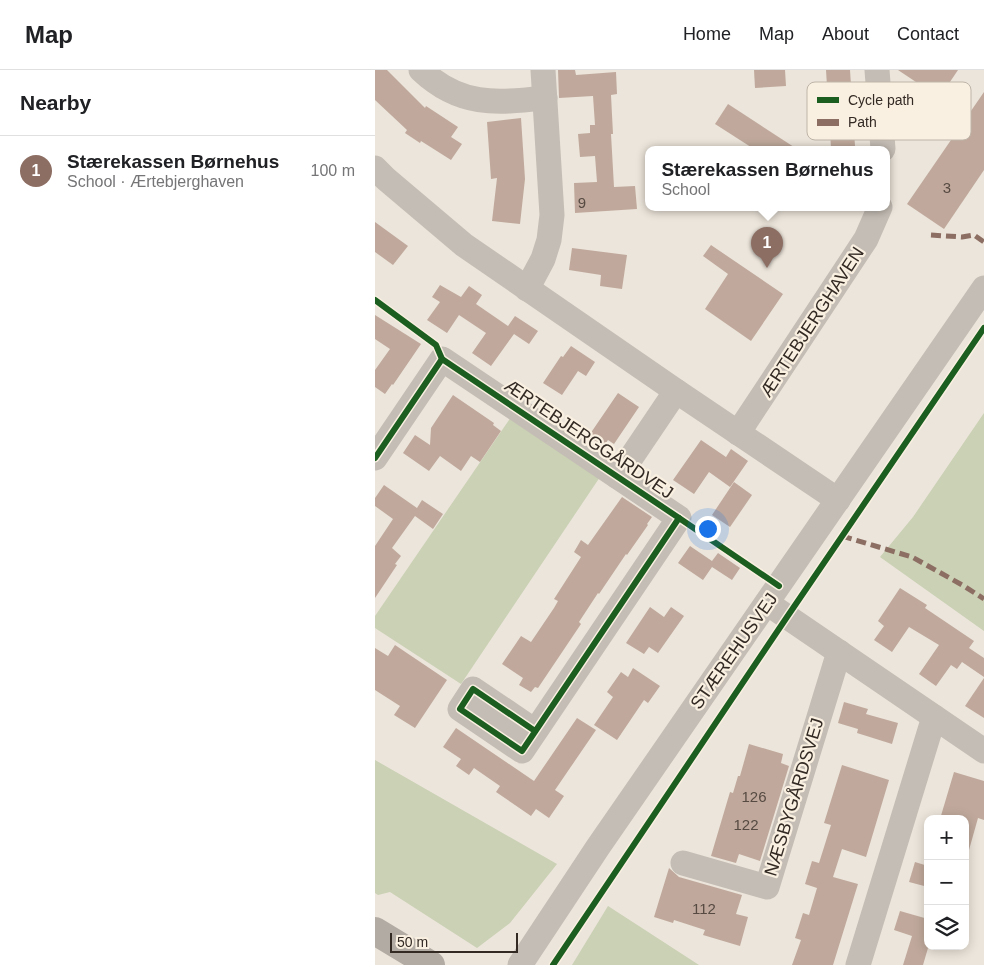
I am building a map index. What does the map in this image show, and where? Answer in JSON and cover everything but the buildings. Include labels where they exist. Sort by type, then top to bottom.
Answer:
[{"type":"main road","points":[[375,931],[431,965]]},
{"type":"street","points":[[421,70],[431,80],[454,93],[478,101],[500,102],[545,98]]},
{"type":"street","points":[[527,289],[543,259],[549,240],[552,215],[543,70]]},
{"type":"street","points":[[379,180],[464,245],[527,289],[838,500]]},
{"type":"street","name":"ÆRTEBJERGHAVEN","points":[[738,433],[866,239],[878,211]]},
{"type":"street","name":"STÆREHUSVEJ","points":[[520,965],[543,927],[984,288]]},
{"type":"street","name":"ÆRTEBJERGGÅRDVEJ","points":[[375,458],[442,359],[679,518],[535,731]]},
{"type":"street","name":"ÆRTEBJERGGÅRDVEJ","points":[[618,477],[676,391]]},
{"type":"street","points":[[767,603],[984,751]]},
{"type":"street","name":"NÆSBYGÅRDSVEJ","points":[[683,863],[767,887],[839,652]]},
{"type":"street","points":[[858,965],[934,717]]},
{"type":"green space","points":[[984,413],[984,631],[880,557],[913,517]]},
{"type":"green space","points":[[513,414],[602,474],[461,684],[375,628],[375,616]]},
{"type":"green space","points":[[375,760],[557,864],[510,923],[477,948],[390,892],[378,895],[375,893]]},
{"type":"green space","points":[[608,906],[699,965],[572,965]]},
{"type":"marked path","points":[[931,235],[962,237],[974,235],[984,242]]},
{"type":"marked path","points":[[842,536],[912,557],[984,599]]},
{"type":"cycle path","points":[[375,300],[436,345],[442,359]]},
{"type":"cycle path","points":[[553,965],[984,328]]},
{"type":"cycle path","points":[[375,458],[442,359],[679,518],[522,751],[460,709],[473,689],[535,731]]},
{"type":"cycle path","points":[[679,518],[779,586]]},
{"type":"place","name":"Stærekassen Børnehus","points":[[767,268]]}]
